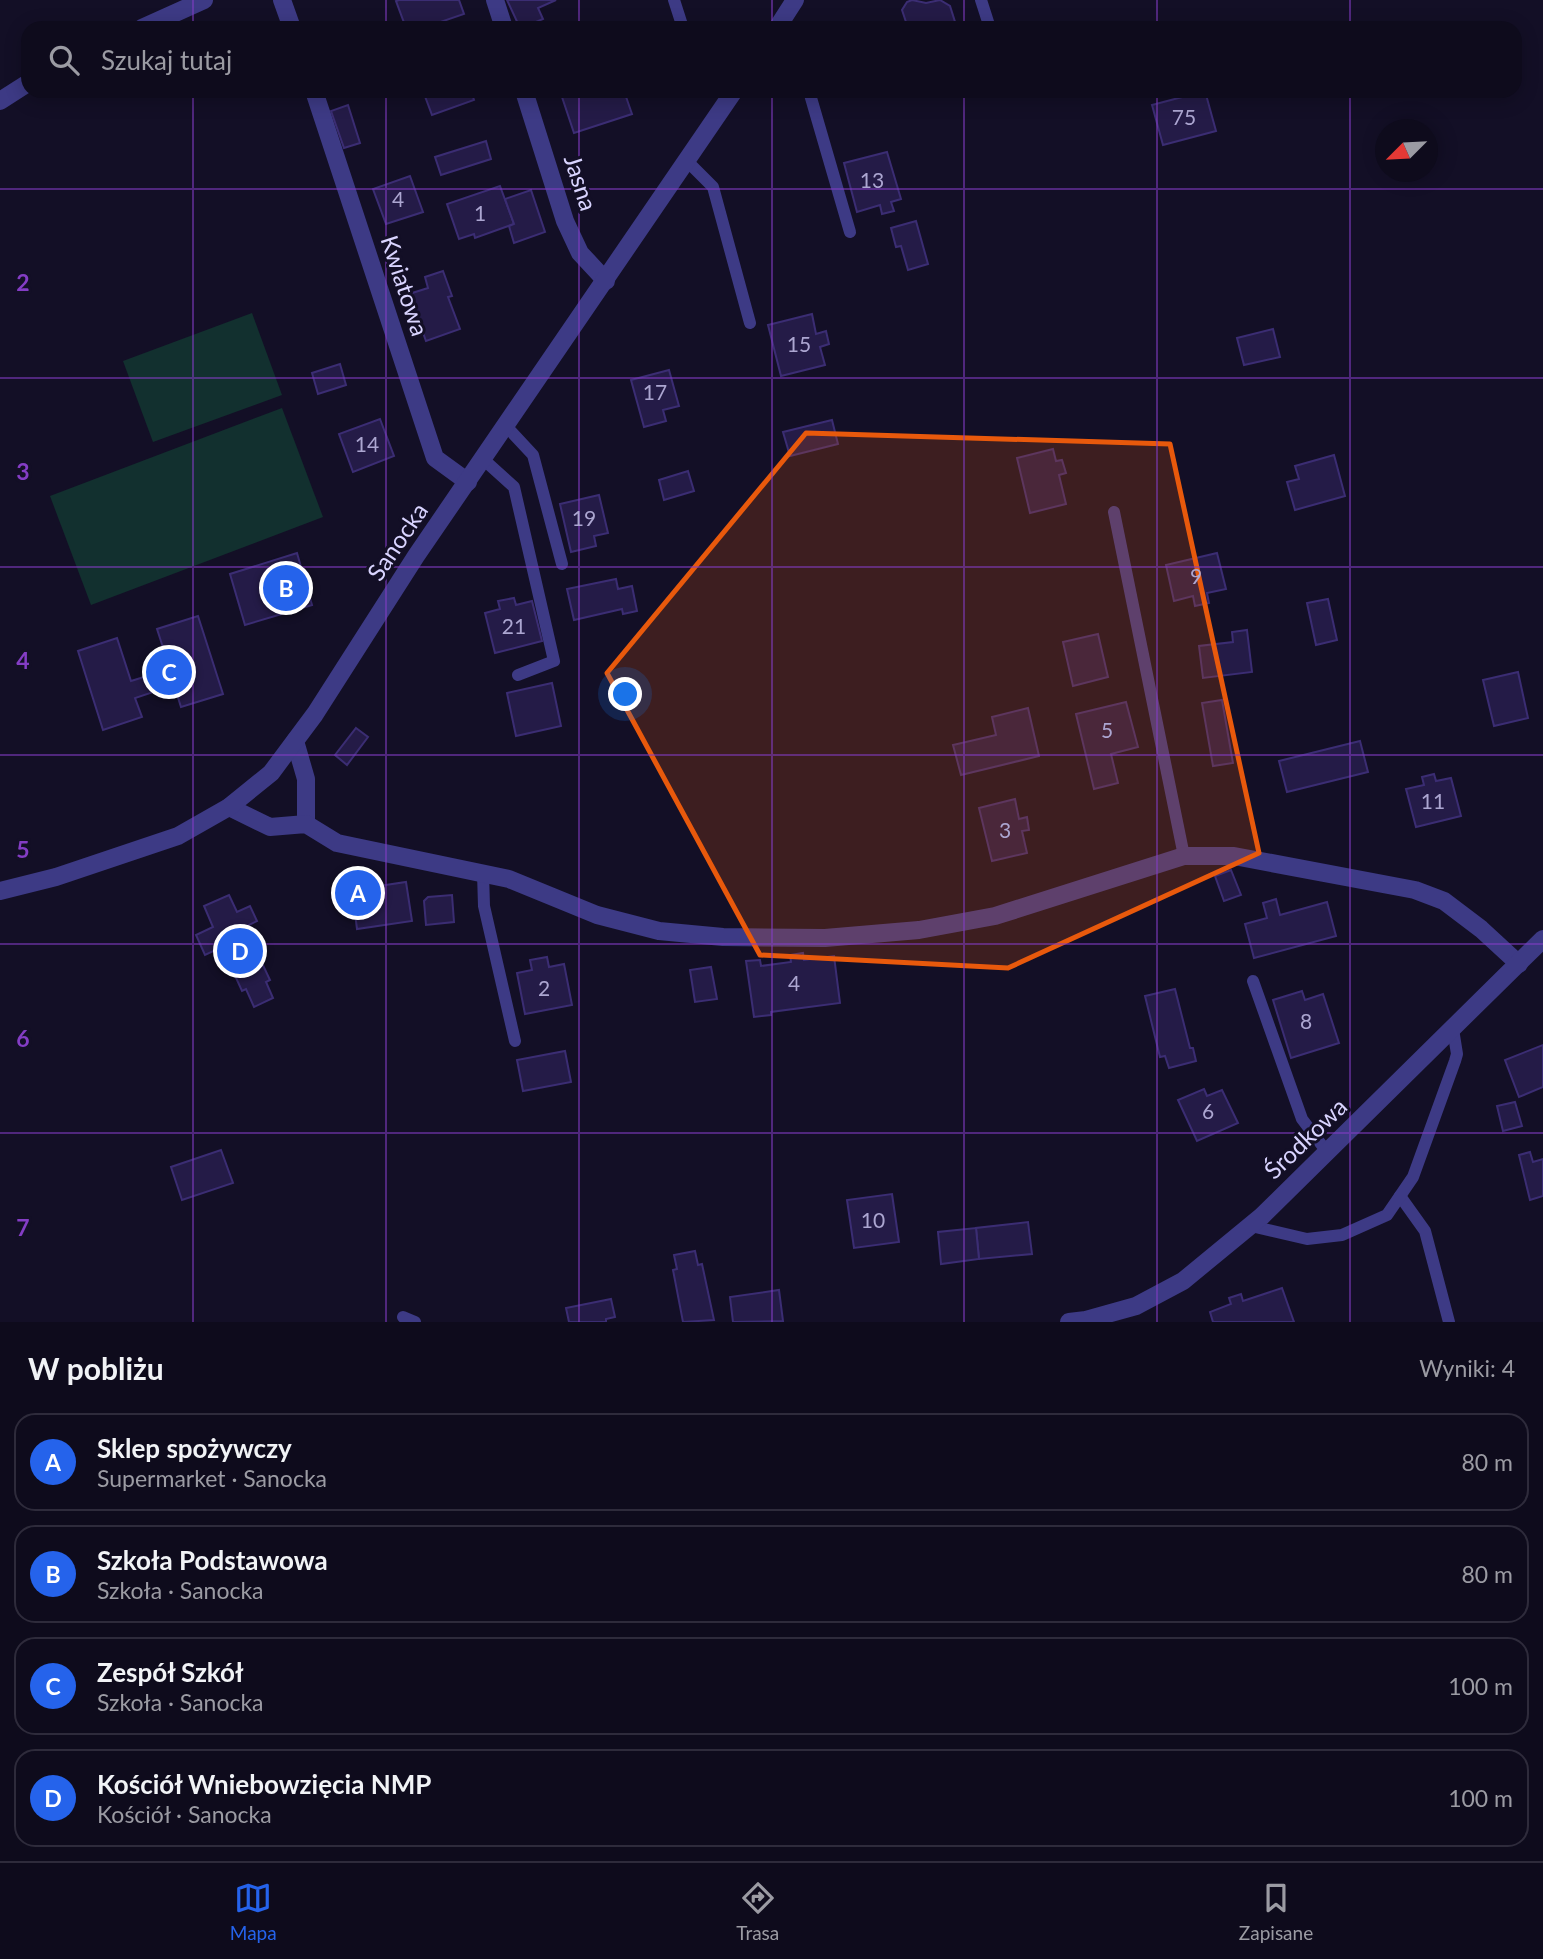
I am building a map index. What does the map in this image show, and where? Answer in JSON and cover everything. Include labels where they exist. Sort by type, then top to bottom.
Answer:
[{"type":"street","points":[[158,21],[204,0]]},
{"type":"street","points":[[282,0],[290,21]]},
{"type":"street","points":[[495,0],[502,21]]},
{"type":"street","points":[[781,21],[795,0]]},
{"type":"street","points":[[0,101],[21,88]]},
{"type":"street","name":"Kwiatowa","points":[[316,98],[435,458],[468,482]]},
{"type":"street","name":"Jasna","points":[[526,98],[565,221],[580,253],[606,281]]},
{"type":"street","name":"Sanocka","points":[[0,891],[56,877],[178,836],[229,807],[271,773],[687,161],[725,98]]},
{"type":"street","points":[[295,741],[306,779],[306,824]]},
{"type":"street","points":[[229,807],[270,827],[306,824],[337,843],[509,879],[597,915],[659,931],[723,937],[825,938],[919,930],[995,916],[1184,856],[1234,856],[1415,890],[1444,901],[1481,929],[1519,964]]},
{"type":"street","name":"Środkowa","points":[[1069,1322],[1136,1306],[1183,1281],[1251,1226],[1543,939]]},
{"type":"lane","points":[[674,0],[681,21]]},
{"type":"lane","points":[[981,0],[988,21]]},
{"type":"lane","points":[[811,98],[850,232]]},
{"type":"lane","points":[[687,161],[713,187],[750,323]]},
{"type":"lane","points":[[506,426],[533,455],[562,565]]},
{"type":"lane","points":[[483,459],[514,487],[554,661],[518,675]]},
{"type":"lane","points":[[1115,512],[1184,856]]},
{"type":"lane","points":[[483,873],[484,906],[515,1041]]},
{"type":"lane","points":[[1253,981],[1302,1119],[1327,1152]]},
{"type":"lane","points":[[1251,1226],[1307,1239],[1342,1235],[1387,1214],[1413,1177],[1457,1054],[1453,1029]]},
{"type":"lane","points":[[1400,1196],[1425,1231],[1449,1322]]},
{"type":"highlighted area","points":[[806,433],[1170,444],[1259,853],[1008,968],[760,955],[607,673]]},
{"type":"green space","points":[[252,313],[282,395],[153,442],[123,361]]},
{"type":"green space","points":[[282,408],[323,517],[91,605],[50,496]]},
{"type":"building","points":[[459,0],[464,14],[444,21],[403,21],[396,1]]},
{"type":"building","points":[[507,0],[556,0],[538,8],[543,19],[517,21]]},
{"type":"building","points":[[912,0],[926,3],[940,0],[950,6],[955,21],[906,21],[902,10],[907,2]]},
{"type":"building","points":[[426,98],[473,98],[474,100],[432,115]]},
{"type":"building","points":[[562,98],[626,98],[632,114],[574,133]]},
{"type":"building","points":[[1178,98],[1207,98],[1216,131],[1163,145],[1152,105]]},
{"type":"building","points":[[348,105],[360,143],[344,148],[331,111]]},
{"type":"building","points":[[486,141],[491,159],[441,175],[435,157]]},
{"type":"building","points":[[887,152],[901,199],[891,202],[894,211],[882,214],[880,205],[857,212],[844,163]]},
{"type":"building","points":[[410,176],[423,212],[386,224],[373,189]]},
{"type":"building","points":[[500,186],[514,224],[475,238],[474,234],[459,239],[447,204]]},
{"type":"building","points":[[531,190],[545,232],[514,243],[509,226],[514,224],[505,199]]},
{"type":"building","points":[[916,221],[928,264],[908,270],[901,246],[896,247],[891,228]]},
{"type":"building","points":[[443,271],[452,296],[448,297],[460,329],[426,341],[409,294],[428,288],[425,277]]},
{"type":"building","points":[[812,314],[816,334],[826,331],[829,344],[820,347],[825,365],[781,376],[768,325]]},
{"type":"building","points":[[1273,329],[1280,357],[1244,365],[1237,338]]},
{"type":"building","points":[[340,364],[346,385],[318,394],[312,373]]},
{"type":"building","points":[[669,370],[679,406],[663,410],[666,421],[644,427],[631,380]]},
{"type":"building","points":[[380,419],[394,456],[353,472],[339,434]]},
{"type":"building","points":[[832,420],[838,444],[790,456],[783,432]]},
{"type":"building","points":[[1053,449],[1056,461],[1062,460],[1066,473],[1059,475],[1066,504],[1030,513],[1017,458]]},
{"type":"building","points":[[1334,455],[1345,496],[1295,510],[1287,482],[1299,479],[1295,466]]},
{"type":"building","points":[[688,471],[694,491],[664,500],[659,480]]},
{"type":"building","points":[[599,495],[608,533],[594,536],[596,546],[571,552],[560,504]]},
{"type":"building","points":[[297,553],[312,605],[245,625],[230,574]]},
{"type":"building","points":[[1217,553],[1226,589],[1207,593],[1209,603],[1195,606],[1193,596],[1174,601],[1166,565]]},
{"type":"building","points":[[616,579],[618,589],[632,586],[637,611],[623,614],[622,609],[574,620],[567,589]]},
{"type":"building","points":[[514,598],[516,605],[532,601],[542,641],[495,653],[485,613],[500,609],[498,601]]},
{"type":"building","points":[[1328,599],[1337,640],[1316,645],[1307,603]]},
{"type":"building","points":[[198,616],[223,694],[181,707],[174,685],[135,698],[142,717],[103,730],[78,651],[117,638],[131,681],[170,669],[157,629]]},
{"type":"building","points":[[1247,630],[1252,672],[1203,678],[1199,646],[1233,642],[1232,632]]},
{"type":"building","points":[[1098,634],[1108,677],[1073,686],[1063,642]]},
{"type":"building","points":[[1518,672],[1528,718],[1494,726],[1483,680]]},
{"type":"building","points":[[552,683],[561,726],[516,736],[507,693]]},
{"type":"building","points":[[1222,700],[1233,763],[1213,766],[1202,703]]},
{"type":"building","points":[[1126,702],[1138,747],[1111,754],[1118,783],[1094,789],[1076,714]]},
{"type":"building","points":[[1028,708],[1039,756],[961,775],[953,745],[996,735],[992,717]]},
{"type":"building","points":[[356,728],[368,737],[347,765],[335,755]]},
{"type":"building","points":[[1360,741],[1368,772],[1287,792],[1279,761]]},
{"type":"building","points":[[1434,774],[1436,781],[1451,778],[1461,816],[1416,827],[1406,789],[1424,785],[1422,777]]},
{"type":"building","points":[[1015,799],[1019,819],[1027,817],[1029,830],[1022,831],[1027,853],[992,861],[979,808]]},
{"type":"building","points":[[1231,870],[1241,895],[1224,901],[1215,876]]},
{"type":"building","points":[[406,882],[412,921],[357,929],[352,890]]},
{"type":"building","points":[[229,895],[237,912],[250,906],[257,921],[245,927],[270,980],[266,982],[273,998],[254,1007],[246,989],[242,991],[222,947],[205,955],[196,935],[213,927],[204,906]]},
{"type":"building","points":[[452,895],[454,922],[426,925],[424,901],[428,897]]},
{"type":"building","points":[[1276,899],[1280,915],[1327,902],[1336,936],[1254,958],[1245,924],[1267,918],[1263,903]]},
{"type":"building","points":[[803,953],[804,960],[834,956],[840,1003],[771,1012],[771,1015],[754,1017],[746,961],[760,960],[761,966],[791,962],[790,955]]},
{"type":"building","points":[[547,957],[549,967],[564,964],[572,1005],[525,1014],[517,973],[532,970],[530,960]]},
{"type":"building","points":[[711,967],[717,999],[695,1002],[690,970]]},
{"type":"building","points":[[1175,989],[1190,1048],[1193,1048],[1196,1061],[1169,1068],[1165,1056],[1160,1057],[1145,996]]},
{"type":"building","points":[[1302,991],[1305,1000],[1323,994],[1339,1043],[1291,1058],[1273,1000]]},
{"type":"building","points":[[1543,1045],[1543,1087],[1519,1097],[1505,1060]]},
{"type":"building","points":[[565,1051],[571,1082],[523,1091],[517,1060]]},
{"type":"building","points":[[1204,1089],[1207,1096],[1222,1090],[1238,1123],[1197,1141],[1178,1100]]},
{"type":"building","points":[[1515,1102],[1522,1126],[1503,1131],[1497,1106]]},
{"type":"building","points":[[221,1150],[233,1183],[182,1200],[171,1167]]},
{"type":"building","points":[[1530,1152],[1533,1162],[1543,1159],[1543,1196],[1530,1200],[1519,1155]]},
{"type":"building","points":[[892,1194],[899,1242],[854,1248],[847,1200]]},
{"type":"building","points":[[1028,1222],[1032,1254],[979,1259],[976,1228]]},
{"type":"building","points":[[976,1228],[979,1259],[941,1264],[938,1232]]},
{"type":"building","points":[[695,1251],[698,1265],[702,1264],[714,1320],[683,1322],[673,1270],[677,1269],[674,1255]]},
{"type":"building","points":[[1282,1288],[1294,1322],[1213,1322],[1210,1312],[1231,1304],[1229,1298],[1241,1294],[1243,1301]]},
{"type":"building","points":[[779,1290],[783,1321],[733,1322],[730,1297]]},
{"type":"building","points":[[611,1299],[615,1317],[606,1319],[606,1322],[569,1322],[566,1308]]},
{"type":"place","name":"Szkoła Podstawowa","points":[[286,588]]},
{"type":"place","name":"Zespół Szkół","points":[[169,672]]},
{"type":"place","name":"Sklep spożywczy","points":[[358,893]]},
{"type":"place","name":"Kościół Wniebowzięcia NMP","points":[[240,951]]}]
